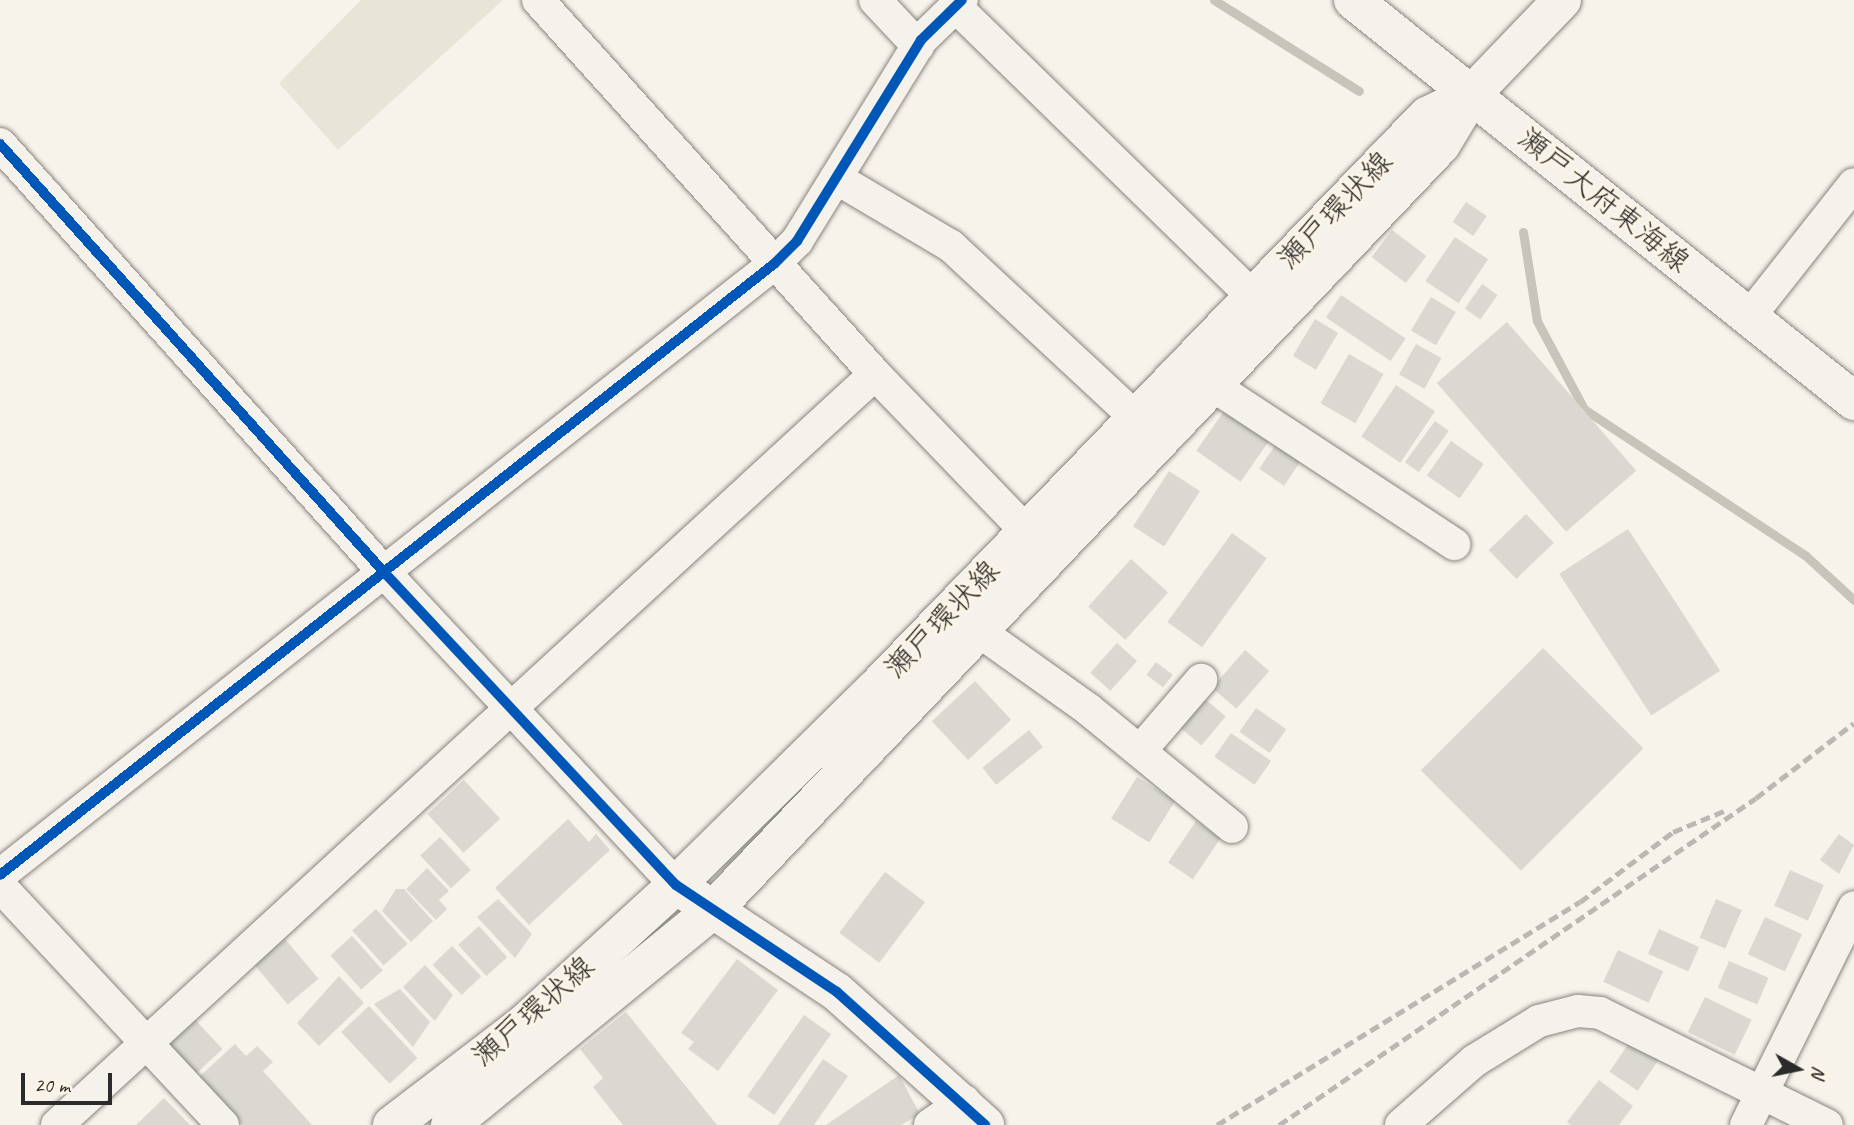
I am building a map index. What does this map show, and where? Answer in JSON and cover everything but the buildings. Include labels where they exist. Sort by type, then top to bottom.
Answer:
[{"type":"main road","name":"瀬戸大府東海線","points":[[1353,0],[1854,401]]},
{"type":"main road","name":"瀬戸環状線","points":[[450,1125],[716,906],[976,629],[1441,145],[1472,94],[1562,0]]},
{"type":"main road","name":"瀬戸環状線","points":[[392,1125],[524,1024],[676,885],[1026,531],[1427,116],[1472,94]]},
{"type":"main road","points":[[676,885],[716,906],[837,992],[975,1113]]},
{"type":"street","points":[[538,0],[875,374],[1026,531]]},
{"type":"street","points":[[875,0],[918,46]]},
{"type":"street","points":[[0,875],[774,264],[797,241],[918,46],[959,3],[1252,296]]},
{"type":"street","points":[[0,144],[383,571],[676,885]]},
{"type":"street","points":[[836,178],[951,246],[1135,417]]},
{"type":"street","points":[[1749,317],[1854,184]]},
{"type":"street","points":[[57,1125],[145,1040],[875,374]]},
{"type":"street","points":[[1212,385],[1454,544]]},
{"type":"street","points":[[976,629],[1140,751],[1232,827]]},
{"type":"street","points":[[1140,751],[1201,680]]},
{"type":"street","points":[[0,886],[223,1125]]},
{"type":"street","points":[[1746,1125],[1854,907]]},
{"type":"street","points":[[1401,1125],[1474,1061],[1539,1021],[1578,1011],[1600,1013],[1759,1095],[1827,1125]]},
{"type":"street","points":[[930,1125],[975,1113]]},
{"type":"shaded area","points":[[361,0],[503,0],[338,150],[279,83]]},
{"type":"waterway","points":[[1214,0],[1359,91]]},
{"type":"waterway","points":[[1523,232],[1537,321],[1584,409],[1806,556],[1854,600]]},
{"type":"railway","points":[[1279,1125],[1756,798],[1854,723]]},
{"type":"railway","points":[[1217,1125],[1580,902],[1673,832],[1726,810]]},
{"type":"cycle path","points":[[0,875],[774,264],[797,241],[921,40],[962,0]]},
{"type":"cycle path","points":[[0,144],[383,571],[676,885],[837,992],[985,1125]]}]
